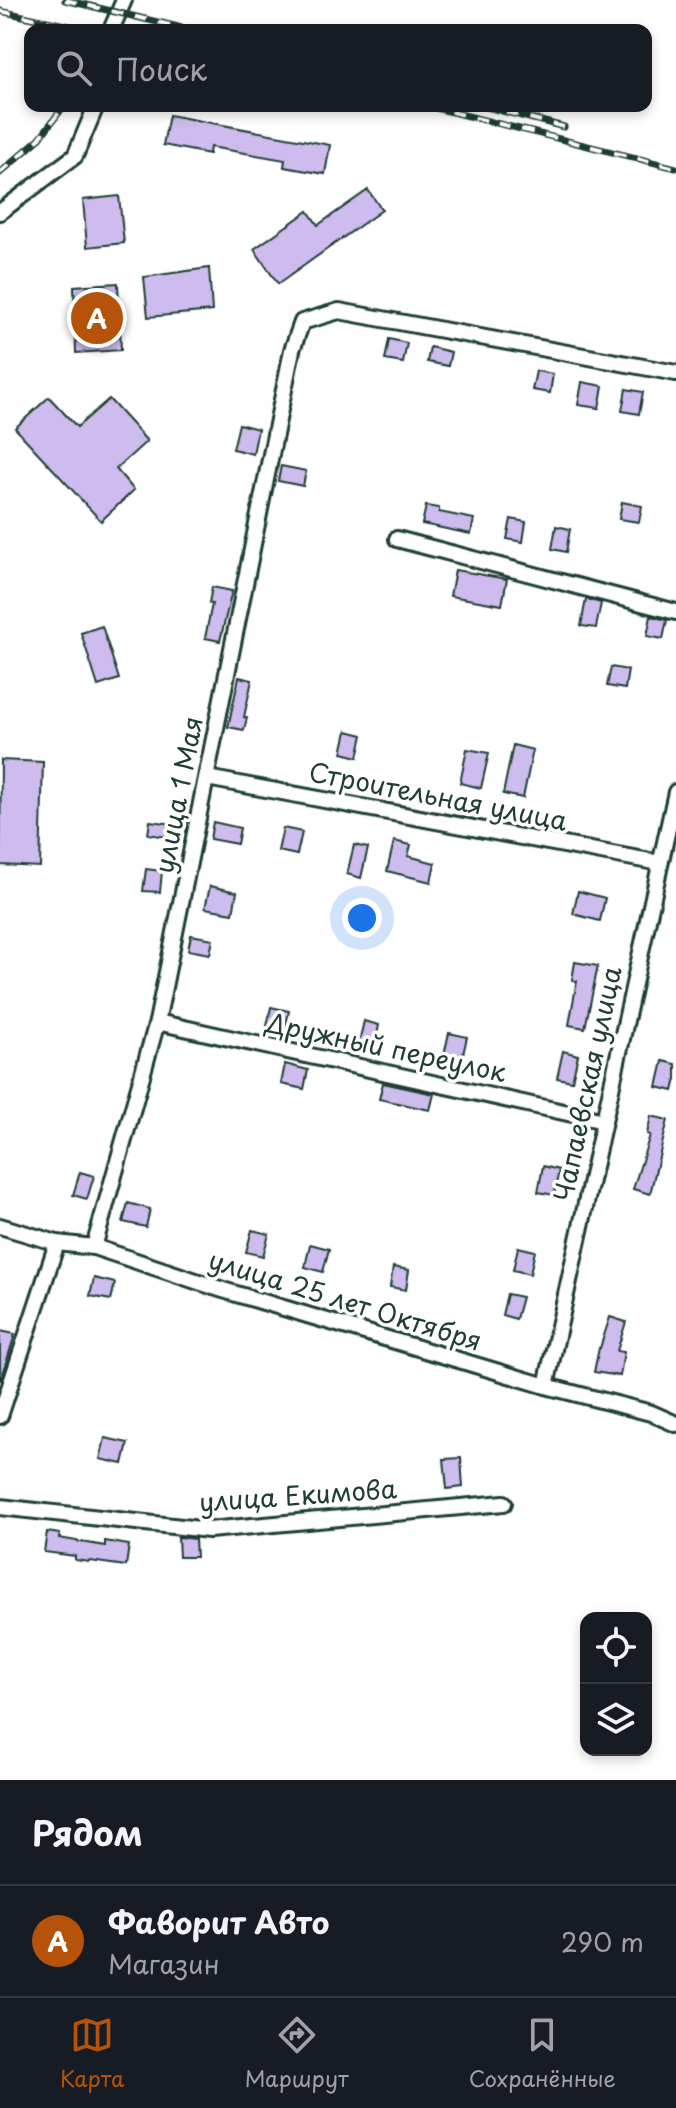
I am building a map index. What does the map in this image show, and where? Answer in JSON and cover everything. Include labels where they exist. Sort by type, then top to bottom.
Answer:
[{"type":"street","points":[[114,24],[124,0]]},
{"type":"street","points":[[0,212],[75,156],[93,112]]},
{"type":"street","name":"улица 1 Мая","points":[[94,1247],[157,1022],[292,350],[302,322],[339,311],[676,373]]},
{"type":"street","points":[[397,539],[676,612]]},
{"type":"street","name":"Строительная улица","points":[[207,778],[660,863]]},
{"type":"street","name":"Чапаевская улица","points":[[546,1386],[660,863],[671,838],[676,792]]},
{"type":"street","name":"Дружный переулок","points":[[157,1022],[604,1121]]},
{"type":"street","name":"улица 25 лет Октября","points":[[0,1226],[57,1243],[94,1247],[223,1290],[546,1386],[651,1413],[676,1424]]},
{"type":"street","points":[[0,1416],[57,1243]]},
{"type":"street","name":"улица Екимова","points":[[0,1507],[209,1530],[504,1503]]},
{"type":"building","points":[[169,115],[330,145],[325,174],[284,167],[285,160],[210,147],[209,154],[163,145]]},
{"type":"building","points":[[368,190],[382,210],[278,284],[254,249],[308,211],[318,225]]},
{"type":"building","points":[[119,196],[124,243],[87,247],[83,200]]},
{"type":"building","points":[[209,268],[212,311],[148,317],[144,277]]},
{"type":"building","points":[[118,283],[121,350],[76,353],[74,286]]},
{"type":"building","points":[[389,339],[407,343],[403,363],[385,360]]},
{"type":"building","points":[[430,347],[451,352],[448,366],[427,362]]},
{"type":"building","points":[[536,371],[553,374],[550,393],[532,390]]},
{"type":"building","points":[[582,382],[603,386],[599,408],[578,405]]},
{"type":"building","points":[[626,389],[643,392],[639,414],[622,411]]},
{"type":"building","points":[[49,397],[77,427],[109,399],[147,441],[116,469],[134,490],[101,521],[15,428]]},
{"type":"building","points":[[239,424],[258,429],[253,454],[233,449]]},
{"type":"building","points":[[281,466],[306,471],[303,486],[278,481]]},
{"type":"building","points":[[622,502],[642,506],[639,522],[619,519]]},
{"type":"building","points":[[426,506],[474,519],[471,534],[422,524]]},
{"type":"building","points":[[511,519],[526,522],[523,542],[507,539]]},
{"type":"building","points":[[556,526],[570,529],[566,552],[552,549]]},
{"type":"building","points":[[455,570],[507,579],[502,605],[450,596]]},
{"type":"building","points":[[212,587],[232,591],[220,641],[205,638]]},
{"type":"building","points":[[586,599],[601,603],[596,628],[581,626]]},
{"type":"building","points":[[651,616],[667,620],[663,639],[647,636]]},
{"type":"building","points":[[102,626],[119,679],[98,686],[81,633]]},
{"type":"building","points":[[611,667],[628,670],[625,689],[607,686]]},
{"type":"building","points":[[239,677],[252,680],[244,730],[228,727]]},
{"type":"building","points":[[347,731],[363,735],[358,757],[342,753]]},
{"type":"building","points":[[513,745],[533,750],[523,798],[503,794]]},
{"type":"building","points":[[467,749],[489,753],[481,788],[460,783]]},
{"type":"building","points":[[1,760],[43,762],[40,867],[0,865]]},
{"type":"building","points":[[150,821],[175,824],[173,838],[148,834]]},
{"type":"building","points":[[213,822],[240,828],[237,844],[210,839]]},
{"type":"building","points":[[283,828],[302,832],[297,855],[278,851]]},
{"type":"building","points":[[394,841],[411,845],[408,856],[435,863],[431,882],[387,871]]},
{"type":"building","points":[[354,845],[368,848],[361,878],[347,874]]},
{"type":"building","points":[[146,869],[162,871],[160,892],[143,891]]},
{"type":"building","points":[[210,886],[237,892],[233,913],[205,908]]},
{"type":"building","points":[[578,891],[605,898],[600,921],[573,914]]},
{"type":"building","points":[[191,935],[213,939],[210,954],[188,950]]},
{"type":"building","points":[[575,962],[598,966],[585,1028],[569,1025],[577,981],[572,980]]},
{"type":"building","points":[[271,1007],[289,1011],[285,1030],[267,1026]]},
{"type":"building","points":[[364,1021],[379,1025],[375,1045],[359,1042]]},
{"type":"building","points":[[449,1033],[467,1037],[462,1059],[444,1055]]},
{"type":"building","points":[[563,1051],[578,1055],[572,1081],[557,1078]]},
{"type":"building","points":[[663,1061],[676,1064],[673,1091],[657,1087]]},
{"type":"building","points":[[285,1064],[308,1070],[304,1089],[281,1084]]},
{"type":"building","points":[[383,1083],[434,1094],[430,1110],[379,1099]]},
{"type":"building","points":[[651,1116],[668,1120],[650,1194],[633,1189],[650,1135],[647,1134]]},
{"type":"building","points":[[543,1166],[559,1170],[554,1195],[538,1192]]},
{"type":"building","points":[[80,1172],[94,1176],[87,1199],[73,1195]]},
{"type":"building","points":[[128,1203],[150,1209],[146,1227],[123,1222]]},
{"type":"building","points":[[252,1230],[269,1234],[263,1256],[246,1252]]},
{"type":"building","points":[[310,1244],[329,1249],[323,1272],[305,1267]]},
{"type":"building","points":[[518,1247],[535,1251],[530,1274],[513,1270]]},
{"type":"building","points":[[393,1267],[409,1270],[406,1290],[390,1287]]},
{"type":"building","points":[[94,1278],[115,1283],[111,1300],[90,1296]]},
{"type":"building","points":[[507,1294],[522,1297],[516,1319],[502,1315]]},
{"type":"building","points":[[610,1317],[626,1322],[617,1351],[624,1352],[620,1376],[594,1372]]},
{"type":"building","points":[[0,1331],[15,1334],[1,1380],[0,1380]]},
{"type":"building","points":[[105,1438],[128,1443],[123,1464],[100,1459]]},
{"type":"building","points":[[461,1458],[463,1487],[447,1489],[444,1459]]},
{"type":"building","points":[[47,1532],[60,1534],[59,1538],[105,1546],[105,1541],[129,1545],[126,1566],[75,1560],[75,1556],[44,1552]]},
{"type":"building","points":[[178,1537],[195,1539],[196,1557],[179,1557]]},
{"type":"railway","points":[[65,0],[166,24]]},
{"type":"railway","points":[[0,11],[60,24]]},
{"type":"railway","points":[[0,173],[39,139],[59,112]]},
{"type":"railway","points":[[452,112],[676,168]]},
{"type":"railway","points":[[506,112],[564,127]]},
{"type":"place","name":"Фаворит Авто","points":[[97,318]]}]
